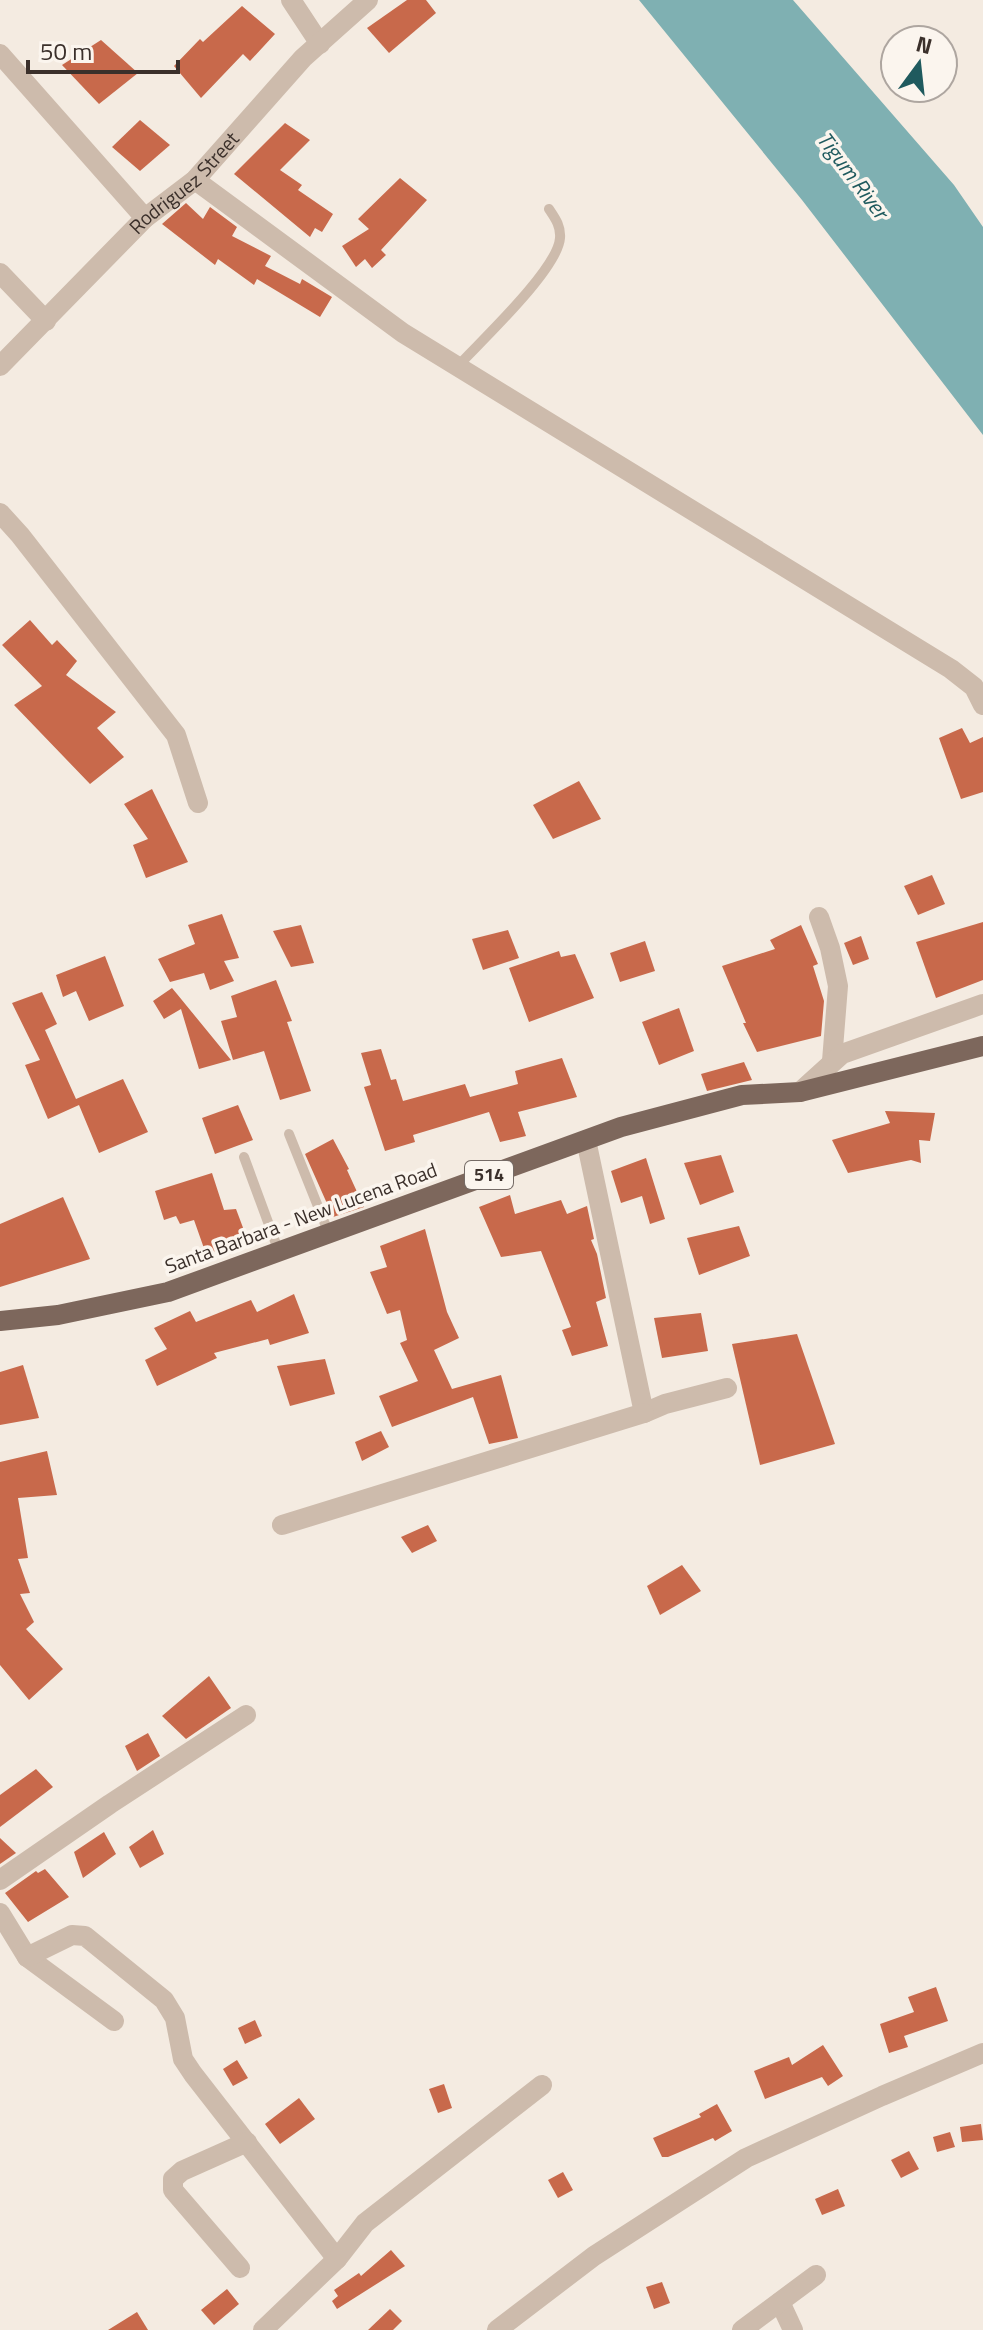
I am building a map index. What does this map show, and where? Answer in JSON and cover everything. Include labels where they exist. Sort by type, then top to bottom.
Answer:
[{"type":"main road","name":"Santa Barbara - New Lucena Road","points":[[0,1321],[58,1315],[168,1292],[621,1127],[742,1095],[800,1092],[983,1046]]},
{"type":"street","points":[[291,0],[320,44]]},
{"type":"street","name":"Rodriguez Street","points":[[0,366],[145,218],[195,180],[303,58],[368,0]]},
{"type":"street","points":[[0,54],[145,218]]},
{"type":"street","points":[[195,180],[403,333],[951,669],[974,687],[983,705]]},
{"type":"street","points":[[0,273],[46,321]]},
{"type":"street","points":[[0,513],[176,735],[198,803]]},
{"type":"street","points":[[819,917],[838,986],[832,1061]]},
{"type":"street","points":[[800,1092],[842,1054],[983,1004]]},
{"type":"street","points":[[586,1140],[644,1413]]},
{"type":"street","points":[[282,1525],[665,1404],[727,1388]]},
{"type":"street","points":[[0,1880],[246,1715]]},
{"type":"street","points":[[0,1913],[27,1957],[114,2021]]},
{"type":"street","points":[[27,1957],[72,1935],[85,1936],[164,2000],[175,2018],[177,2037],[188,2066],[337,2259]]},
{"type":"street","points":[[497,2330],[594,2256],[746,2158],[983,2053]]},
{"type":"street","points":[[263,2330],[337,2259],[365,2223],[542,2085]]},
{"type":"street","points":[[240,2268],[173,2190],[173,2179],[182,2171],[247,2142]]},
{"type":"street","points":[[742,2330],[816,2275]]},
{"type":"street","points":[[780,2302],[793,2330]]},
{"type":"lane","points":[[458,366],[534,284],[557,252],[560,237],[558,223],[549,209]]},
{"type":"lane","points":[[289,1134],[329,1234]]},
{"type":"lane","points":[[244,1157],[279,1252]]},
{"type":"water","name":"Tigum River","points":[[639,0],[793,0],[879,99],[879,104],[884,104],[954,185],[983,227],[983,435],[802,200]]},
{"type":"building","points":[[407,0],[426,0],[436,13],[389,53],[367,28]]},
{"type":"building","points":[[242,6],[275,34],[250,61],[243,54],[201,98],[174,66],[200,39],[203,42]]},
{"type":"building","points":[[101,40],[138,73],[99,104],[62,65]]},
{"type":"building","points":[[140,120],[170,145],[140,171],[112,147]]},
{"type":"building","points":[[285,123],[310,140],[280,170],[302,185],[298,190],[333,214],[322,232],[315,228],[310,237],[234,174]]},
{"type":"building","points":[[400,178],[427,200],[381,250],[386,255],[372,268],[365,259],[356,267],[342,246],[369,229],[358,219]]},
{"type":"building","points":[[186,203],[203,219],[210,207],[237,227],[232,236],[271,256],[265,266],[300,284],[302,279],[332,297],[320,317],[257,279],[254,285],[218,259],[215,265],[162,224]]},
{"type":"building","points":[[30,620],[52,645],[57,640],[77,661],[66,675],[116,712],[97,728],[124,757],[90,784],[14,705],[42,686],[2,645]]},
{"type":"building","points":[[962,728],[970,743],[983,737],[983,792],[961,799],[939,738]]},
{"type":"building","points":[[579,781],[601,819],[553,839],[533,805]]},
{"type":"building","points":[[152,789],[188,862],[146,878],[133,845],[148,839],[124,804]]},
{"type":"building","points":[[932,875],[945,904],[918,915],[904,886]]},
{"type":"building","points":[[222,914],[239,958],[224,961],[234,981],[210,990],[204,973],[170,982],[158,959],[195,944],[188,925]]},
{"type":"building","points":[[983,922],[983,980],[936,998],[916,942]]},
{"type":"building","points":[[301,925],[314,963],[291,967],[273,931]]},
{"type":"building","points":[[801,925],[818,964],[813,966],[824,1001],[821,1036],[757,1052],[722,966],[775,949],[770,940]]},
{"type":"building","points":[[508,930],[519,958],[483,970],[472,939]]},
{"type":"building","points":[[861,936],[869,959],[853,965],[844,943]]},
{"type":"building","points":[[645,941],[655,971],[620,982],[610,953]]},
{"type":"building","points":[[559,951],[561,957],[575,954],[594,998],[529,1022],[509,968]]},
{"type":"building","points":[[105,956],[124,1006],[89,1021],[76,991],[63,997],[56,975]]},
{"type":"building","points":[[276,980],[292,1021],[287,1022],[311,1091],[280,1100],[264,1051],[233,1060],[221,1021],[237,1017],[231,996]]},
{"type":"building","points":[[172,988],[231,1060],[199,1069],[181,1009],[164,1019],[153,1001]]},
{"type":"building","points":[[42,992],[57,1024],[45,1030],[76,1099],[123,1079],[148,1132],[99,1153],[79,1105],[48,1119],[25,1065],[40,1060],[12,1003]]},
{"type":"building","points":[[679,1008],[694,1051],[659,1065],[642,1022]]},
{"type":"building","points":[[381,1049],[391,1080],[396,1079],[403,1101],[465,1084],[470,1097],[518,1084],[515,1071],[562,1058],[577,1097],[518,1112],[526,1136],[500,1142],[489,1112],[413,1135],[415,1142],[385,1151],[364,1087],[371,1085],[361,1053]]},
{"type":"building","points":[[744,1062],[752,1080],[707,1091],[701,1074]]},
{"type":"building","points":[[238,1105],[253,1140],[215,1154],[202,1118]]},
{"type":"building","points":[[885,1111],[935,1113],[930,1141],[919,1140],[921,1163],[911,1160],[848,1173],[832,1140],[890,1123]]},
{"type":"building","points":[[333,1139],[364,1207],[333,1217],[305,1154]]},
{"type":"building","points":[[721,1155],[734,1192],[700,1205],[684,1163]]},
{"type":"building","points":[[646,1158],[665,1219],[650,1224],[642,1196],[621,1203],[611,1171]]},
{"type":"building","points":[[212,1173],[224,1210],[236,1209],[248,1241],[206,1254],[194,1220],[180,1224],[176,1216],[164,1220],[155,1191]]},
{"type":"building","points":[[510,1195],[515,1214],[561,1200],[567,1214],[587,1206],[594,1239],[591,1240],[606,1298],[596,1302],[608,1346],[572,1356],[562,1330],[571,1327],[541,1251],[501,1257],[479,1207]]},
{"type":"building","points":[[63,1197],[90,1259],[0,1287],[0,1224]]},
{"type":"building","points":[[739,1226],[750,1256],[699,1275],[687,1238]]},
{"type":"building","points":[[425,1229],[447,1312],[459,1338],[434,1350],[452,1389],[501,1375],[518,1438],[489,1444],[473,1397],[392,1427],[379,1396],[418,1381],[400,1343],[407,1340],[400,1310],[387,1314],[370,1272],[387,1267],[380,1246]]},
{"type":"building","points":[[294,1294],[309,1333],[270,1345],[268,1339],[214,1353],[217,1358],[157,1386],[145,1360],[167,1349],[154,1328],[190,1311],[196,1322],[251,1300],[257,1312]]},
{"type":"building","points":[[701,1313],[708,1351],[662,1358],[654,1318]]},
{"type":"building","points":[[797,1334],[835,1444],[760,1465],[732,1344]]},
{"type":"building","points":[[325,1359],[335,1394],[290,1406],[277,1366]]},
{"type":"building","points":[[23,1365],[39,1418],[0,1425],[0,1372]]},
{"type":"building","points":[[381,1431],[389,1447],[362,1461],[355,1442]]},
{"type":"building","points":[[47,1451],[57,1495],[18,1498],[28,1558],[18,1559],[30,1593],[20,1594],[34,1622],[26,1629],[63,1669],[29,1700],[0,1665],[0,1462]]},
{"type":"building","points":[[428,1525],[437,1541],[412,1553],[401,1537]]},
{"type":"building","points":[[682,1565],[701,1591],[660,1615],[647,1586]]},
{"type":"building","points":[[209,1676],[231,1708],[186,1739],[162,1716]]},
{"type":"building","points":[[148,1733],[160,1756],[137,1771],[125,1746]]},
{"type":"building","points":[[36,1769],[53,1787],[0,1827],[0,1795]]},
{"type":"building","points":[[153,1830],[164,1854],[140,1868],[129,1847]]},
{"type":"building","points":[[104,1832],[116,1854],[83,1878],[74,1852]]},
{"type":"building","points":[[0,1838],[16,1853],[0,1864]]},
{"type":"building","points":[[45,1869],[69,1897],[28,1922],[5,1893],[36,1871]]},
{"type":"building","points":[[936,1987],[948,2021],[904,2036],[908,2047],[889,2053],[880,2024],[914,2012],[908,1997]]},
{"type":"building","points":[[255,2020],[262,2036],[245,2044],[238,2028]]},
{"type":"building","points":[[823,2045],[843,2076],[828,2086],[822,2077],[765,2099],[754,2071],[789,2057],[792,2065]]},
{"type":"building","points":[[237,2060],[248,2078],[233,2086],[223,2069]]},
{"type":"building","points":[[444,2084],[452,2108],[438,2113],[429,2089]]},
{"type":"building","points":[[299,2098],[315,2119],[280,2144],[265,2124]]},
{"type":"building","points":[[717,2104],[732,2131],[715,2141],[713,2138],[662,2157],[653,2138],[701,2117],[699,2114]]},
{"type":"building","points":[[981,2124],[983,2140],[962,2142],[960,2127]]},
{"type":"building","points":[[950,2132],[955,2147],[937,2152],[933,2137]]},
{"type":"building","points":[[909,2151],[919,2169],[901,2178],[891,2160]]},
{"type":"building","points":[[563,2172],[573,2190],[558,2198],[548,2180]]},
{"type":"building","points":[[838,2189],[845,2206],[822,2215],[815,2199]]},
{"type":"building","points":[[391,2250],[405,2266],[337,2309],[332,2301],[338,2296],[334,2290],[359,2273],[361,2276]]},
{"type":"building","points":[[662,2282],[670,2303],[654,2309],[646,2287]]},
{"type":"building","points":[[227,2289],[239,2304],[214,2325],[201,2310]]},
{"type":"building","points":[[390,2309],[402,2321],[393,2330],[368,2330]]},
{"type":"building","points":[[137,2312],[148,2330],[108,2330]]}]
